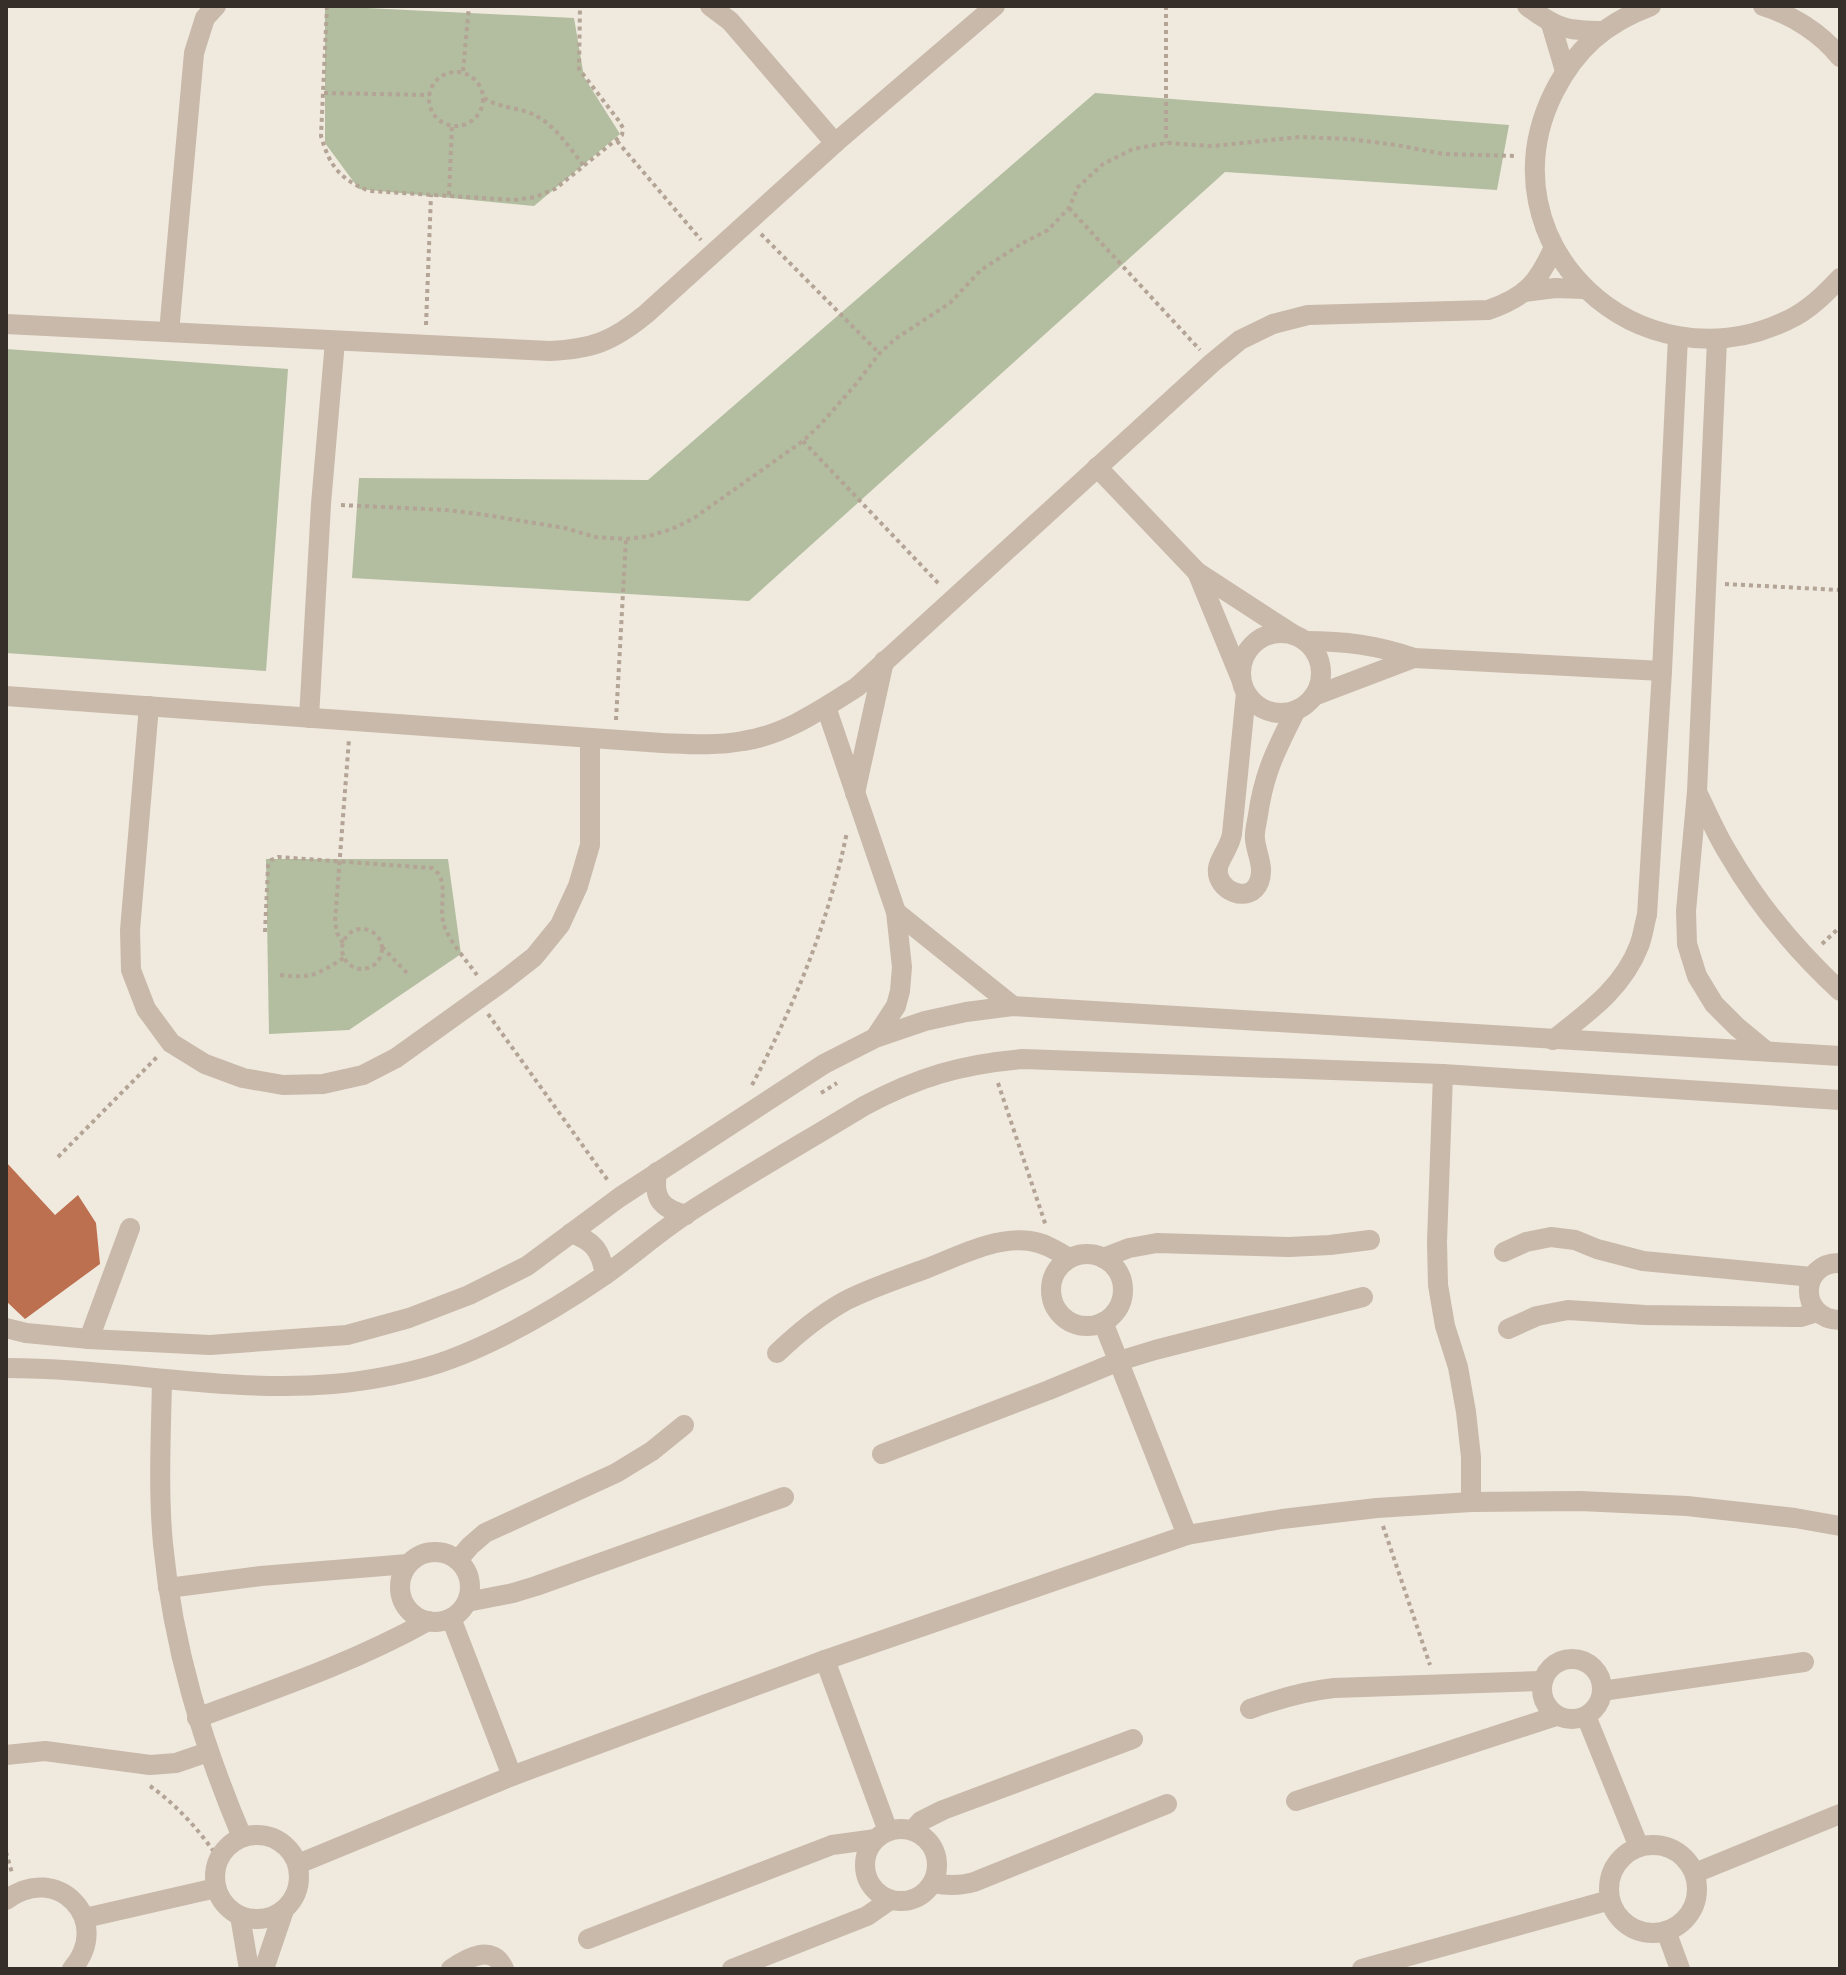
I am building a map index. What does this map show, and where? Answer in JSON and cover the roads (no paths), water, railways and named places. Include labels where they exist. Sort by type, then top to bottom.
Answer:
[{"type":"street","points":[[169,332],[194,53],[205,18],[216,6]]},
{"type":"street","points":[[710,6],[730,21],[835,143]]},
{"type":"street","points":[[6,324],[550,351],[577,350],[602,343],[625,331],[835,143],[995,6]]},
{"type":"street","points":[[1527,6],[1551,24],[1583,31],[1603,31]]},
{"type":"street","points":[[1651,6],[1632,13],[1603,31],[1582,49],[1565,71],[1544,112],[1535,156],[1536,187],[1542,218],[1554,247],[1568,269],[1585,289],[1612,311],[1644,328],[1678,337],[1717,340],[1767,329],[1831,301],[1840,278]]},
{"type":"street","points":[[1763,6],[1777,10],[1808,28],[1838,53]]},
{"type":"street","points":[[1551,24],[1565,71]]},
{"type":"street","points":[[6,696],[615,740],[703,745],[746,741],[789,727],[857,687],[1240,340],[1273,324],[1308,315],[1488,310],[1524,292],[1543,271],[1554,247]]},
{"type":"street","points":[[1524,292],[1555,288],[1585,289]]},
{"type":"street","points":[[1553,1040],[1606,998],[1625,973],[1639,945],[1647,915],[1678,337]]},
{"type":"street","points":[[1717,340],[1697,792],[1686,911],[1687,944],[1697,976],[1714,1004],[1766,1051]]},
{"type":"street","points":[[309,718],[321,504],[335,341]]},
{"type":"street","points":[[1097,467],[1197,572],[1314,650],[1320,661],[1320,685],[1306,705],[1282,713],[1268,711],[1255,704],[1244,686],[1197,572]]},
{"type":"street","points":[[1296,710],[1261,793],[1254,839],[1260,862],[1260,879],[1257,887],[1250,892],[1235,893],[1223,886],[1218,868],[1232,834],[1244,686],[1242,666],[1246,654],[1255,643],[1267,636],[1280,633],[1299,638],[1360,643],[1414,658],[1662,671]]},
{"type":"street","points":[[1314,696],[1414,658]]},
{"type":"street","points":[[855,793],[884,661]]},
{"type":"street","points":[[149,706],[130,930],[131,970],[146,1009],[171,1043],[205,1064],[243,1078],[283,1085],[323,1084],[363,1075],[396,1058],[534,957],[560,925],[578,886],[590,845],[590,738]]},
{"type":"street","points":[[826,707],[896,912],[902,967],[900,991],[896,1006],[875,1038]]},
{"type":"street","points":[[1697,792],[1727,852],[1764,908],[1806,960],[1840,991]]},
{"type":"street","points":[[1232,834],[1254,839]]},
{"type":"street","points":[[896,912],[1013,1006]]},
{"type":"street","points":[[6,1328],[89,1339],[210,1345],[347,1335],[409,1318],[469,1295],[527,1266],[620,1197],[824,1064],[875,1038],[925,1021],[966,1012],[1013,1006],[1840,1056]]},
{"type":"street","points":[[6,1368],[39,1368],[162,1380],[273,1385],[333,1384],[392,1375],[450,1360],[556,1308],[686,1215],[894,1090],[925,1077],[991,1061],[1023,1059],[1443,1074],[1840,1100]]},
{"type":"street","points":[[1443,1074],[1438,1285],[1466,1412],[1471,1457],[1471,1502]]},
{"type":"street","points":[[657,1172],[655,1187],[660,1201],[671,1211],[686,1215]]},
{"type":"street","points":[[89,1339],[130,1228]]},
{"type":"street","points":[[571,1233],[585,1238],[596,1248],[603,1260],[605,1275]]},
{"type":"street","points":[[1504,1252],[1526,1242],[1551,1237],[1575,1240],[1643,1261],[1812,1277]]},
{"type":"street","points":[[1103,1258],[1129,1248],[1157,1243],[1289,1247],[1370,1240]]},
{"type":"street","points":[[777,1353],[820,1317],[844,1302],[984,1247],[1007,1241],[1031,1241],[1061,1253],[1103,1258],[1113,1265],[1123,1285],[1122,1296],[1119,1307],[1103,1322],[1089,1326],[1075,1324],[1063,1318],[1054,1307],[1050,1293],[1061,1253]]},
{"type":"street","points":[[1840,1263],[1818,1270],[1812,1277],[1809,1295],[1817,1312],[1830,1320],[1840,1320]]},
{"type":"street","points":[[882,1454],[1119,1361],[1363,1297]]},
{"type":"street","points":[[1508,1329],[1537,1316],[1568,1310],[1645,1315],[1792,1317],[1817,1312]]},
{"type":"street","points":[[1103,1322],[1187,1535]]},
{"type":"street","points":[[162,1380],[160,1496],[168,1588],[180,1654],[197,1718],[242,1837]]},
{"type":"street","points":[[458,1560],[485,1533],[616,1473],[652,1451],[684,1425]]},
{"type":"street","points":[[467,1602],[536,1586],[784,1497]]},
{"type":"street","points":[[298,1864],[512,1776],[825,1660],[1187,1535],[1282,1519],[1377,1508],[1471,1502],[1580,1501],[1687,1506],[1840,1526]]},
{"type":"street","points":[[438,1552],[458,1560],[465,1569],[470,1591],[460,1612],[439,1621],[417,1617],[402,1598],[400,1586],[408,1564],[427,1553],[438,1552]]},
{"type":"street","points":[[168,1588],[261,1576],[408,1564]]},
{"type":"street","points":[[451,1618],[512,1776]]},
{"type":"street","points":[[197,1718],[346,1661],[428,1621]]},
{"type":"street","points":[[1296,1801],[1556,1716],[1571,1719],[1586,1716],[1598,1705],[1602,1691],[1600,1678],[1593,1667],[1570,1658],[1548,1669],[1542,1681],[1541,1694],[1556,1716]]},
{"type":"street","points":[[825,1660],[882,1835]]},
{"type":"street","points":[[1602,1691],[1804,1662]]},
{"type":"street","points":[[1250,1709],[1309,1691],[1542,1681]]},
{"type":"street","points":[[1586,1716],[1639,1847]]},
{"type":"street","points":[[913,1830],[921,1821],[943,1810],[1133,1739]]},
{"type":"street","points":[[6,1755],[45,1751],[150,1765],[176,1763],[208,1752]]},
{"type":"street","points":[[933,1883],[961,1886],[974,1882],[1167,1804]]},
{"type":"street","points":[[1695,1873],[1840,1814]]},
{"type":"street","points":[[588,1939],[832,1845],[882,1835],[900,1828],[924,1836],[937,1858],[938,1871],[926,1893],[902,1902],[890,1900],[870,1885],[865,1873],[865,1861],[868,1849],[882,1835]]},
{"type":"street","points":[[258,1835],[275,1838],[289,1849],[298,1864],[300,1876],[293,1901],[271,1917],[255,1919],[240,1916],[222,1901],[216,1888],[219,1859],[228,1846],[242,1837],[258,1835]]},
{"type":"street","points":[[1661,1845],[1682,1855],[1695,1873],[1695,1901],[1689,1914],[1666,1931],[1649,1933],[1631,1928],[1618,1916],[1610,1900],[1608,1884],[1613,1868],[1624,1854],[1639,1847],[1661,1845]]},
{"type":"street","points":[[6,1900],[18,1891],[37,1886],[57,1889],[74,1901],[85,1918],[88,1938],[82,1957],[72,1969]]},
{"type":"street","points":[[85,1918],[216,1888]]},
{"type":"street","points":[[732,1969],[867,1916],[890,1900]]},
{"type":"street","points":[[1362,1969],[1610,1900]]},
{"type":"street","points":[[264,1969],[284,1910]]},
{"type":"street","points":[[240,1916],[249,1969]]},
{"type":"street","points":[[1666,1931],[1680,1969]]},
{"type":"street","points":[[451,1969],[478,1954],[491,1955],[502,1963],[504,1969]]}]
